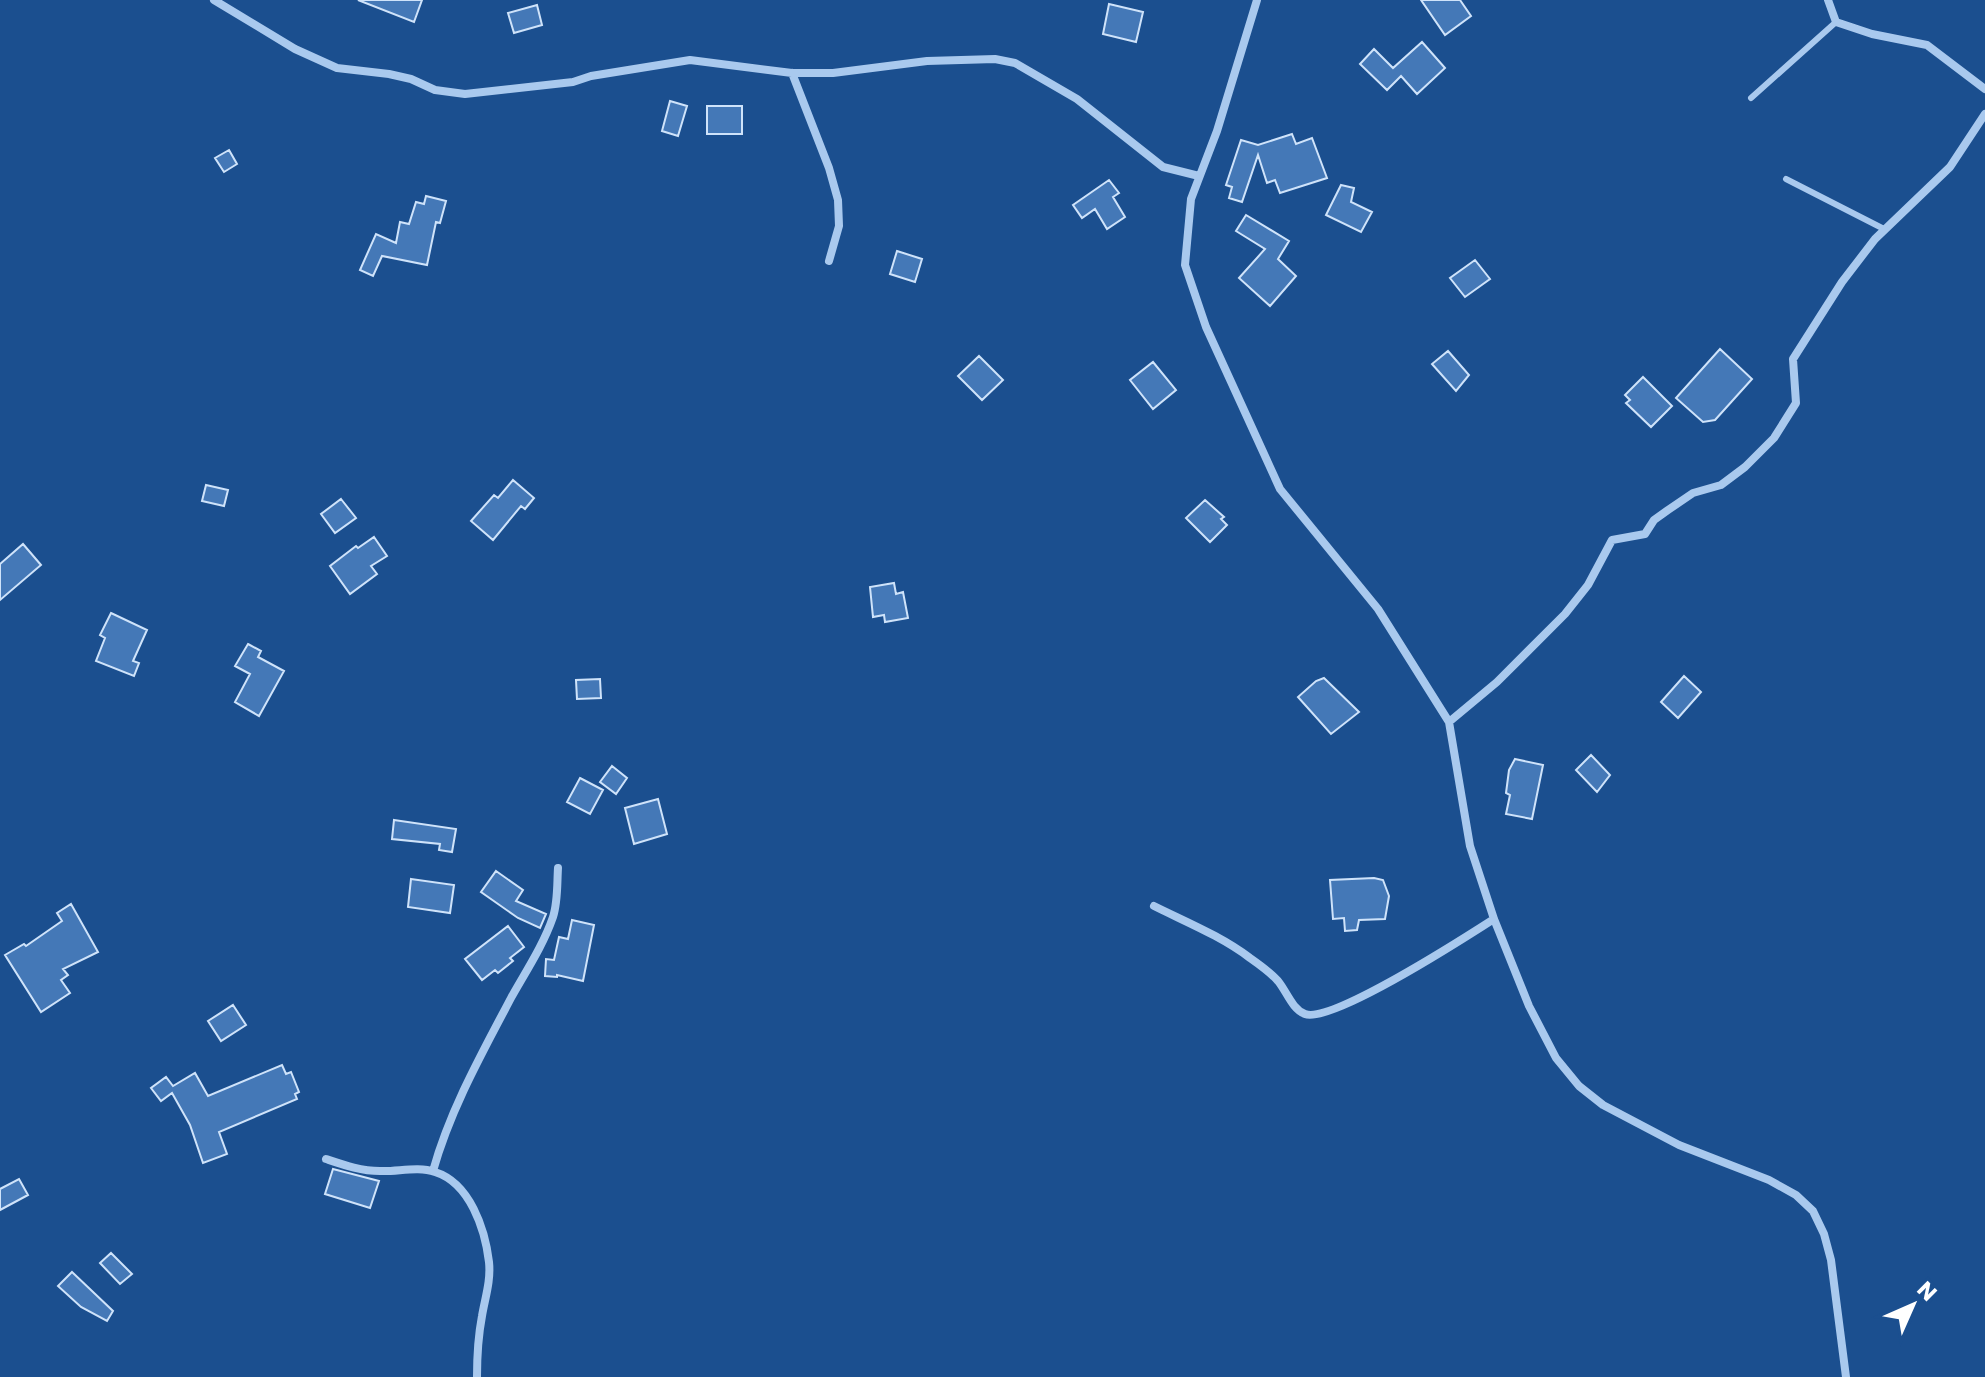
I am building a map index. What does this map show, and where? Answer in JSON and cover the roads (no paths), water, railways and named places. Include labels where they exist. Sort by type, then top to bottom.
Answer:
[{"type":"street","points":[[214,0],[295,49],[337,68],[389,74],[411,79],[435,90],[465,94],[573,82],[591,76],[690,60],[792,73],[833,73],[885,65],[968,58],[995,59],[1015,63],[1077,99],[1163,167],[1199,176]]},
{"type":"street","points":[[1257,0],[1217,131],[1191,199],[1185,265],[1206,327],[1280,489],[1378,609],[1449,722],[1470,846],[1494,919],[1529,1006],[1556,1058],[1579,1086],[1603,1105],[1679,1145],[1769,1180],[1796,1195],[1813,1211],[1831,1260],[1846,1377]]},
{"type":"street","points":[[1828,0],[1836,22],[1872,34],[1927,45],[1985,88],[1985,98]]},
{"type":"street","points":[[792,73],[829,168],[838,200],[839,226],[829,261]]},
{"type":"street","points":[[1449,722],[1497,682],[1565,614],[1588,585],[1612,540],[1645,534],[1654,520],[1693,493],[1721,485],[1745,467],[1774,438],[1796,403],[1793,359],[1842,282],[1884,229],[1950,167],[1985,114]]},
{"type":"street","points":[[433,1171],[456,1106],[534,961],[555,914],[558,868]]},
{"type":"street","points":[[1154,906],[1216,936],[1249,957],[1277,979],[1296,1008],[1308,1015],[1352,1000],[1422,965],[1494,919]]},
{"type":"street","points":[[326,1159],[378,1171],[433,1171],[445,1177],[470,1201],[489,1262],[488,1290],[477,1345],[477,1377]]},
{"type":"lane","points":[[1751,98],[1836,22]]},
{"type":"lane","points":[[1786,179],[1884,229]]}]
